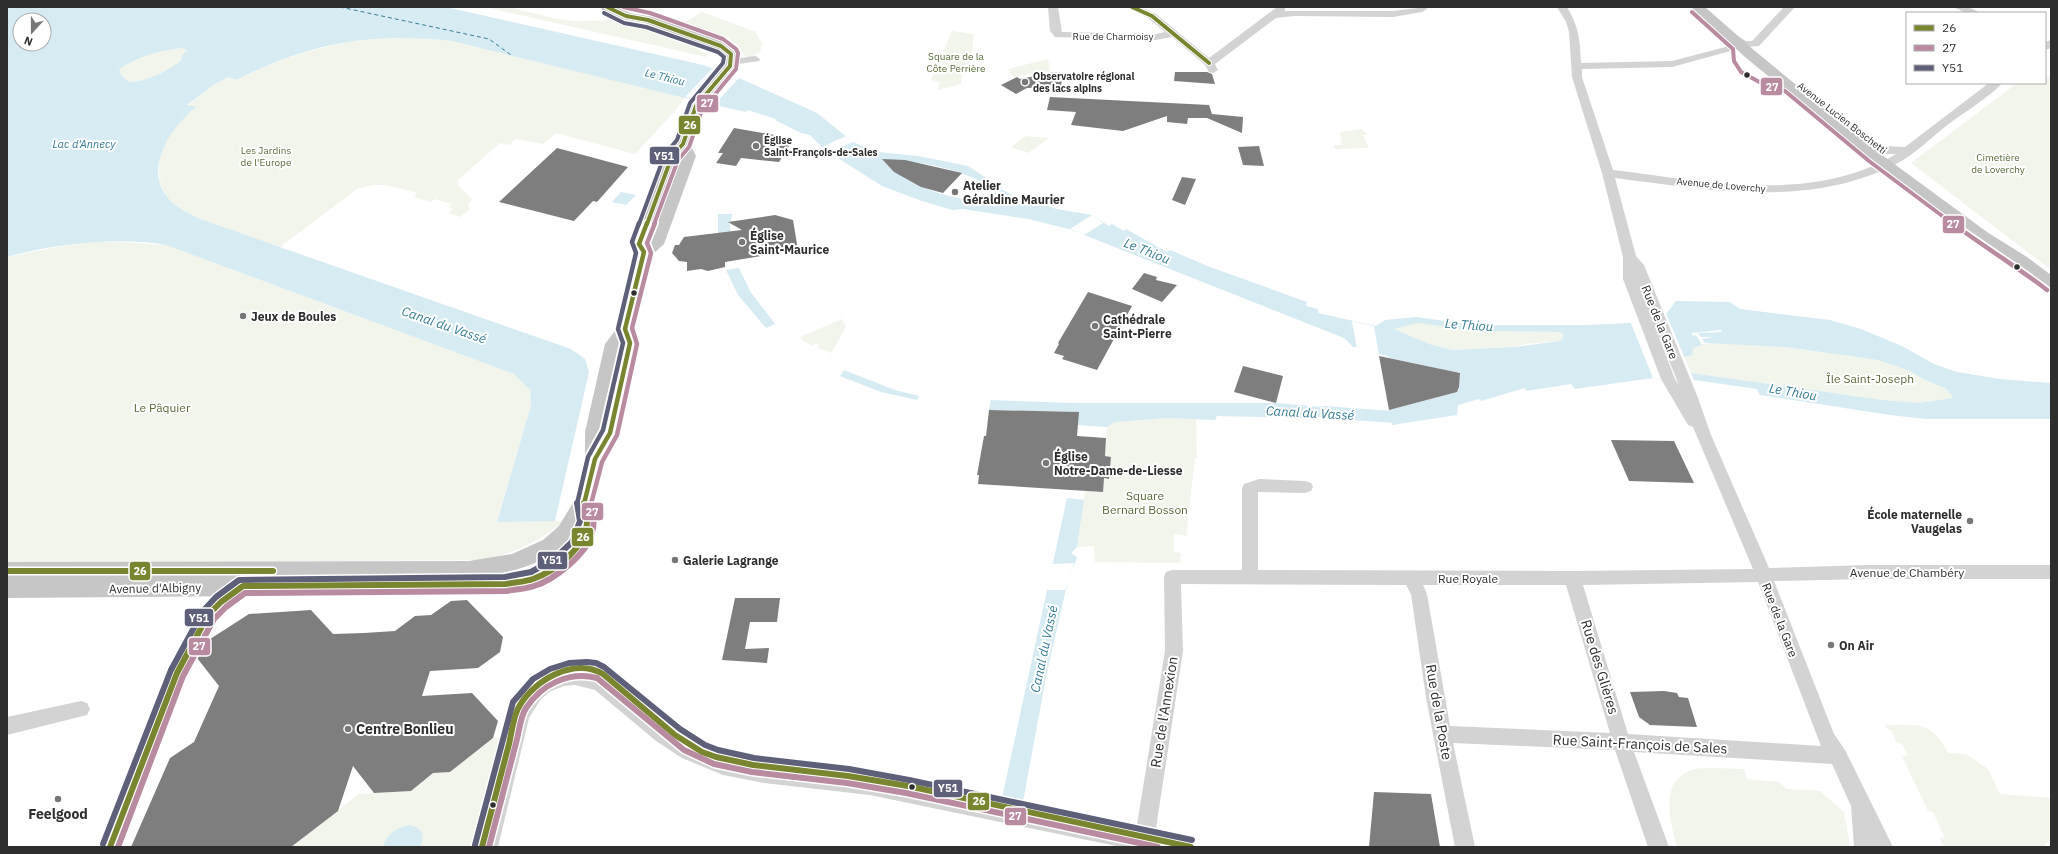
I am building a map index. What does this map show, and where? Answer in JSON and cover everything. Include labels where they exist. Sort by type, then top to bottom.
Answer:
[{"type":"main road","points":[[584,503],[595,459],[595,432],[614,344],[625,328],[644,252],[656,244],[672,203],[688,156],[683,144],[696,106],[728,68],[731,54],[721,46],[648,20],[626,16],[607,7]]},
{"type":"main road","points":[[628,7],[638,12],[648,20]]},
{"type":"main road","name":"Avenue Lucien Boschetti","points":[[1701,9],[1860,144],[1893,156]]},
{"type":"main road","name":"Avenue Lucien Boschetti","points":[[1746,46],[1893,156]]},
{"type":"main road","points":[[1893,156],[1996,237],[2021,261],[2051,284]]},
{"type":"main road","name":"Avenue d'Albigny","points":[[7,571],[159,572],[484,568],[499,566],[524,559],[550,546],[566,532],[584,503]]},
{"type":"main road","name":"Avenue d'Albigny","points":[[7,589],[150,589],[392,585],[444,586],[522,582],[546,573],[558,566],[578,546],[587,524],[584,503]]},
{"type":"street","name":"Rue de Charmoisy","points":[[1053,7],[1055,31],[1060,35],[1156,37],[1174,34]]},
{"type":"street","points":[[1132,7],[1152,16],[1211,66],[1284,7]]},
{"type":"street","name":"Rue de la Gare","points":[[1562,7],[1571,22],[1574,32],[1577,77],[1608,173],[1630,257],[1637,265],[1648,311],[1668,379],[1684,398],[1703,435],[1754,550],[1827,739],[1838,756],[1860,804],[1883,847]]},
{"type":"street","points":[[1577,66],[1638,66],[1672,64],[1746,46],[1758,42],[1790,7]]},
{"type":"street","points":[[1958,7],[1973,12]]},
{"type":"street","points":[[1273,15],[1294,13],[1393,14],[1422,9]]},
{"type":"street","points":[[728,68],[755,59]]},
{"type":"street","name":"Avenue de Loverchy","points":[[1608,173],[1731,187],[1764,189],[1797,188],[1848,180],[1893,156],[1995,84]]},
{"type":"street","name":"Rue de la Gare","points":[[1648,311],[1683,379],[1684,398]]},
{"type":"street","points":[[1250,577],[1250,488],[1259,485],[1305,487]]},
{"type":"street","name":"Avenue de Chambéry","points":[[1764,576],[1794,573],[2051,572]]},
{"type":"street","name":"Rue Royale","points":[[1172,577],[1572,578],[1764,576]]},
{"type":"street","name":"Rue de l'Annexion","points":[[1144,845],[1174,651],[1172,577]]},
{"type":"street","name":"Rue de la Poste","points":[[1412,578],[1419,594],[1442,734],[1465,847]]},
{"type":"street","name":"Rue des Glières","points":[[1572,578],[1622,743],[1655,840],[1659,847]]},
{"type":"street","points":[[488,847],[522,712],[535,691],[549,682],[569,676],[585,677],[601,684],[687,751],[726,766],[750,772],[868,786],[991,809],[1144,845],[1165,847]]},
{"type":"street","points":[[7,726],[80,709]]},
{"type":"street","name":"Rue Saint-François de Sales","points":[[1442,734],[1589,740],[1838,756]]},
{"type":"street","name":"Rue de la Gare","points":[[1860,804],[1861,830],[1864,847]]},
{"type":"green space","points":[[485,7],[508,7],[558,19],[575,21],[618,20],[695,48],[708,55],[706,57]]},
{"type":"green space","points":[[702,12],[756,32],[762,44],[760,52],[752,57],[746,57],[739,46],[728,38],[685,22]]},
{"type":"green space","name":"Square de la Côte Perrière","points":[[952,31],[974,34],[970,67],[966,73],[962,74],[961,84],[938,90],[939,82],[931,80]]},
{"type":"green space","name":"Les Jardins de l'Europe","points":[[383,37],[421,38],[452,41],[685,97],[675,111],[635,154],[556,133],[543,144],[516,139],[509,145],[500,143],[457,181],[459,186],[472,199],[468,205],[470,209],[460,217],[448,213],[453,209],[448,207],[451,204],[435,199],[431,202],[414,197],[417,193],[386,185],[373,185],[357,189],[280,247],[222,228],[193,216],[170,200],[164,192],[160,182],[159,172],[160,155],[163,147],[171,132],[182,119],[195,108],[187,106],[215,84],[230,77],[236,80],[290,57],[325,47]]},
{"type":"green space","points":[[182,48],[187,50],[181,58],[182,61],[150,78],[129,82],[122,76],[119,69],[149,55],[166,50]]},
{"type":"green space","points":[[1048,59],[1050,71],[1013,77],[1008,69]]},
{"type":"green space","name":"Cimetière de Loverchy","points":[[2046,76],[2051,77],[2051,270],[1911,163],[2016,84],[2046,84]]},
{"type":"green space","points":[[1361,129],[1368,134],[1363,135],[1369,148],[1335,149],[1334,145],[1342,145],[1340,132]]},
{"type":"green space","points":[[1026,136],[1049,138],[1028,153],[1011,147]]},
{"type":"green space","name":"Le Pâquier","points":[[92,242],[123,242],[166,245],[514,374],[530,390],[531,405],[497,521],[563,521],[562,523],[526,546],[485,560],[7,563],[7,257]]},
{"type":"green space","points":[[842,319],[846,327],[831,353],[817,348],[819,345],[815,343],[813,346],[803,341],[800,337]]},
{"type":"green space","points":[[1418,323],[1475,331],[1560,332],[1563,334],[1562,339],[1559,341],[1525,344],[1514,347],[1453,350],[1429,344],[1394,329]]},
{"type":"green space","name":"Île Saint-Joseph","points":[[1717,343],[1785,347],[1878,360],[1910,371],[1925,380],[1945,388],[1953,398],[1919,403],[1883,400],[1691,373],[1684,357],[1692,355],[1692,348],[1702,344]]},
{"type":"green space","name":"Square Bernard Bosson","points":[[1167,418],[1196,419],[1197,458],[1195,458],[1186,536],[1174,534],[1174,552],[1181,553],[1180,563],[1095,562],[1094,546],[1077,547],[1085,491],[1102,492],[1104,478],[1108,479],[1111,457],[1105,456],[1107,427],[1115,422]]},
{"type":"green space","points":[[1885,725],[1915,725],[1930,730],[1936,735],[1948,753],[1966,754],[1988,769],[2000,794],[2051,798],[2051,840],[2044,845],[2046,847],[1944,847],[1940,838],[1945,838],[1933,812],[1928,811],[1902,756],[1908,755],[1902,744],[1897,743],[1891,730],[1887,729]]},
{"type":"green space","points":[[504,737],[478,847],[291,847],[359,794],[411,791],[433,773],[450,772],[493,738]]},
{"type":"green space","points":[[1695,769],[1744,769],[1747,779],[1779,782],[1787,789],[1820,791],[1844,812],[1850,845],[1845,847],[1677,847],[1670,814],[1671,791],[1683,774]]},
{"type":"water","points":[[7,7],[446,7],[703,65],[739,78],[817,113],[853,142],[878,152],[918,156],[968,166],[1002,188],[1001,189],[1014,196],[1057,209],[1092,215],[1109,226],[1112,224],[1124,231],[1126,229],[1167,252],[1170,250],[1210,267],[1307,302],[1306,306],[1318,309],[1318,313],[1376,326],[1385,320],[1416,317],[1474,325],[1588,325],[1630,323],[1666,314],[1676,301],[1730,302],[1740,309],[1830,320],[1861,329],[1902,346],[1934,364],[1957,372],[2000,379],[2051,383],[2051,419],[1926,419],[1760,395],[1757,389],[1694,380],[1653,378],[1575,389],[1571,384],[1526,391],[1525,388],[1481,401],[1479,399],[1458,405],[1457,415],[1392,425],[1389,410],[1457,392],[1460,373],[1390,358],[1361,350],[1358,347],[1353,347],[1344,338],[1069,229],[1028,219],[963,209],[952,210],[922,201],[882,186],[825,150],[810,135],[801,133],[775,120],[776,119],[748,110],[746,112],[714,105],[452,41],[394,38],[341,43],[289,57],[236,80],[229,77],[215,84],[187,105],[196,107],[177,126],[169,137],[159,162],[158,175],[161,187],[169,199],[176,205],[200,219],[571,349],[585,359],[589,372],[555,521],[497,522],[531,405],[530,390],[514,374],[166,245],[148,242],[108,241],[65,245],[25,252],[7,257]],"holes":[[[182,48],[187,50],[182,55],[181,61],[169,69],[150,78],[129,82],[122,76],[119,69],[157,52]],[[883,160],[926,164],[954,171],[994,189],[997,200],[968,200],[936,192],[920,186],[906,178],[893,170]],[[1418,323],[1475,331],[1560,332],[1563,334],[1562,339],[1559,341],[1514,347],[1453,350],[1429,344],[1394,329]],[[1721,330],[1722,332],[1698,333],[1701,337],[1713,337],[1702,339],[1705,343],[1785,347],[1878,360],[1910,371],[1925,380],[1945,388],[1953,397],[1919,403],[1883,400],[1691,373],[1684,357],[1692,355],[1693,348],[1702,345],[1696,335],[1693,336],[1692,333]]]},
{"type":"water","points":[[621,192],[636,195],[626,205],[612,202]]},
{"type":"water","points":[[718,214],[732,214],[731,221],[729,222],[731,232],[718,234]]},
{"type":"water","points":[[739,268],[750,291],[775,324],[766,328],[738,295],[726,270]]},
{"type":"water","points":[[844,370],[895,390],[919,396],[917,400],[881,392],[840,376]]},
{"type":"water","points":[[991,400],[1074,403],[1276,403],[1344,409],[1345,419],[1305,416],[1305,418],[1217,416],[1215,420],[1167,418],[1115,422],[1107,427],[1078,425],[1078,412],[989,410]]},
{"type":"water","points":[[1067,498],[1084,500],[1077,547],[1072,552],[1077,559],[1069,576],[1047,672],[1023,802],[1002,798]]},
{"type":"water","points":[[409,825],[417,828],[421,832],[422,843],[420,847],[383,847],[384,842],[389,835],[400,828]]},
{"type":"pier","points":[[712,69],[739,78],[714,105],[685,97]]},
{"type":"pier","points":[[846,136],[853,142],[830,152],[825,150],[824,146]]},
{"type":"pier","points":[[1092,215],[1103,223],[1084,235],[1070,229]]},
{"type":"pier","points":[[1665,311],[1694,380],[1653,378],[1630,321],[1651,318]]},
{"type":"pier","points":[[1352,321],[1374,326],[1379,356],[1360,352],[1357,349]]},
{"type":"pier","points":[[1074,563],[1065,590],[1046,590],[1052,564]]},
{"type":"building","points":[[1054,72],[1063,72],[1061,87],[1027,88],[1016,94],[1001,85],[1017,77],[1020,79]]},
{"type":"building","points":[[1175,72],[1207,72],[1212,74],[1215,84],[1174,81]]},
{"type":"building","points":[[1050,97],[1209,105],[1212,114],[1243,117],[1242,133],[1207,118],[1188,118],[1187,124],[1167,122],[1167,116],[1123,131],[1071,125],[1076,112],[1047,110]]},
{"type":"building","name":"Église Saint-François-de-Sales","points":[[734,128],[786,137],[783,142],[791,143],[779,162],[741,158],[736,166],[716,163],[723,153],[718,153]]},
{"type":"building","points":[[1259,146],[1264,166],[1243,165],[1238,147]]},
{"type":"building","points":[[557,148],[628,167],[597,202],[593,201],[574,221],[499,202]]},
{"type":"building","points":[[882,159],[905,160],[962,173],[943,193],[921,187],[894,172]]},
{"type":"building","points":[[1182,177],[1196,179],[1185,205],[1172,200]]},
{"type":"building","name":"Église Saint-Maurice","points":[[775,215],[793,220],[798,250],[725,262],[725,267],[708,271],[701,269],[687,271],[687,262],[679,261],[672,253],[675,245],[679,245],[684,237],[742,230],[728,222]]},
{"type":"building","points":[[1144,273],[1157,277],[1156,280],[1177,285],[1162,302],[1132,289]]},
{"type":"building","name":"Cathédrale Saint-Pierre","points":[[1088,292],[1132,306],[1097,370],[1062,359],[1064,356],[1054,353],[1059,344],[1058,343]]},
{"type":"building","points":[[1379,356],[1460,373],[1457,392],[1389,410]]},
{"type":"building","points":[[1243,366],[1283,376],[1276,403],[1234,392]]},
{"type":"building","name":"Église Notre-Dame-de-Liesse","points":[[989,410],[1079,412],[1077,436],[1106,438],[1105,456],[1111,457],[1109,479],[1104,478],[1103,492],[978,484],[979,475],[977,475],[984,436],[986,436]]},
{"type":"building","points":[[1611,440],[1674,441],[1694,483],[1629,481]]},
{"type":"building","points":[[735,598],[780,598],[777,622],[750,622],[745,649],[769,648],[767,663],[722,660]]},
{"type":"building","name":"Centre Bonlieu","points":[[467,600],[503,637],[500,652],[478,668],[430,671],[422,696],[472,693],[498,721],[493,738],[450,772],[433,773],[411,791],[374,793],[353,766],[338,811],[291,847],[131,847],[170,758],[194,742],[219,686],[197,658],[204,643],[249,614],[311,610],[333,634],[364,633],[395,631],[415,616],[431,615],[451,601]]},
{"type":"building","points":[[1664,691],[1677,693],[1679,697],[1688,698],[1697,727],[1650,725],[1639,717],[1630,692]]},
{"type":"building","points":[[1374,792],[1431,794],[1440,847],[1369,847]]},
{"type":"waterway","name":"Canal du Vassé","points":[[1323,412],[1394,417],[1411,414]]},
{"type":"ferry route","points":[[340,7],[489,39],[511,55]]},
{"type":"transit line","name":"26","points":[[110,847],[177,673],[208,615],[221,602],[243,586],[506,584],[533,579],[557,566],[578,546],[585,532],[587,521],[584,503],[595,459],[610,433],[630,343],[625,329],[644,252],[639,244],[672,156],[683,144],[696,106],[730,66],[731,54],[721,46],[648,20],[626,16],[607,7]]},
{"type":"transit line","name":"27","points":[[118,847],[183,676],[214,619],[226,607],[245,593],[507,591],[535,586],[561,572],[583,551],[592,535],[594,521],[591,503],[602,462],[617,435],[637,344],[632,328],[651,253],[647,243],[678,160],[689,147],[702,110],[736,69],[738,53],[736,49],[723,39],[650,13],[623,7]]},
{"type":"transit line","name":"26","points":[[1132,7],[1152,16],[1209,63]]},
{"type":"transit line","name":"27","points":[[1692,12],[1733,49],[1734,61],[1741,72],[1763,84],[1785,91],[1869,161],[1977,242],[2017,267],[2047,290]]},
{"type":"transit line","name":"Y51","points":[[103,844],[171,670],[203,611],[216,597],[239,580],[505,577],[531,572],[553,560],[572,542],[578,530],[580,521],[577,501],[588,457],[603,430],[623,343],[618,329],[621,311],[636,253],[632,242],[665,154],[677,140],[690,103],[723,63],[724,57],[718,52],[646,27],[624,23],[604,13]]},
{"type":"transit line","name":"26","points":[[7,571],[273,571]]},
{"type":"transit line","name":"Y51","points":[[475,845],[513,702],[533,679],[550,669],[569,663],[587,662],[596,663],[604,667],[680,729],[705,745],[718,750],[754,758],[849,769],[909,780],[1192,840]]},
{"type":"transit line","name":"26","points":[[482,847],[519,706],[538,684],[552,675],[570,670],[589,669],[596,670],[603,674],[675,735],[702,752],[716,757],[753,765],[848,776],[908,786],[1191,847]]},
{"type":"transit line","name":"27","points":[[489,847],[525,709],[542,690],[555,681],[571,677],[589,676],[597,678],[684,750],[714,764],[752,772],[847,783],[906,793],[1158,847]]},
{"type":"place","name":"Observatoire régional des lacs alpins","points":[[1025,82]]},
{"type":"place","name":"Église Saint-François-de-Sales","points":[[756,146]]},
{"type":"place","name":"Atelier Géraldine Maurier","points":[[955,192]]},
{"type":"place","name":"Église Saint-Maurice","points":[[742,242]]},
{"type":"place","name":"Jeux de Boules","points":[[243,316]]},
{"type":"place","name":"Cathédrale Saint-Pierre","points":[[1095,326]]},
{"type":"place","name":"Église Notre-Dame-de-Liesse","points":[[1046,463]]},
{"type":"place","name":"École maternelle Vaugelas","points":[[1970,521]]},
{"type":"place","name":"Galerie Lagrange","points":[[675,560]]},
{"type":"place","name":"On Air","points":[[1831,645]]},
{"type":"place","name":"Centre Bonlieu","points":[[348,729]]},
{"type":"place","name":"Feelgood","points":[[58,799]]},
{"type":"water label","name":"Le Thiou","points":[[665,77]]},
{"type":"water label","name":"Lac d'Annecy","points":[[84,144]]},
{"type":"water label","name":"Le Thiou","points":[[1147,251]]},
{"type":"water label","name":"Le Thiou","points":[[1469,325]]},
{"type":"water label","name":"Le Thiou","points":[[1793,392]]}]
